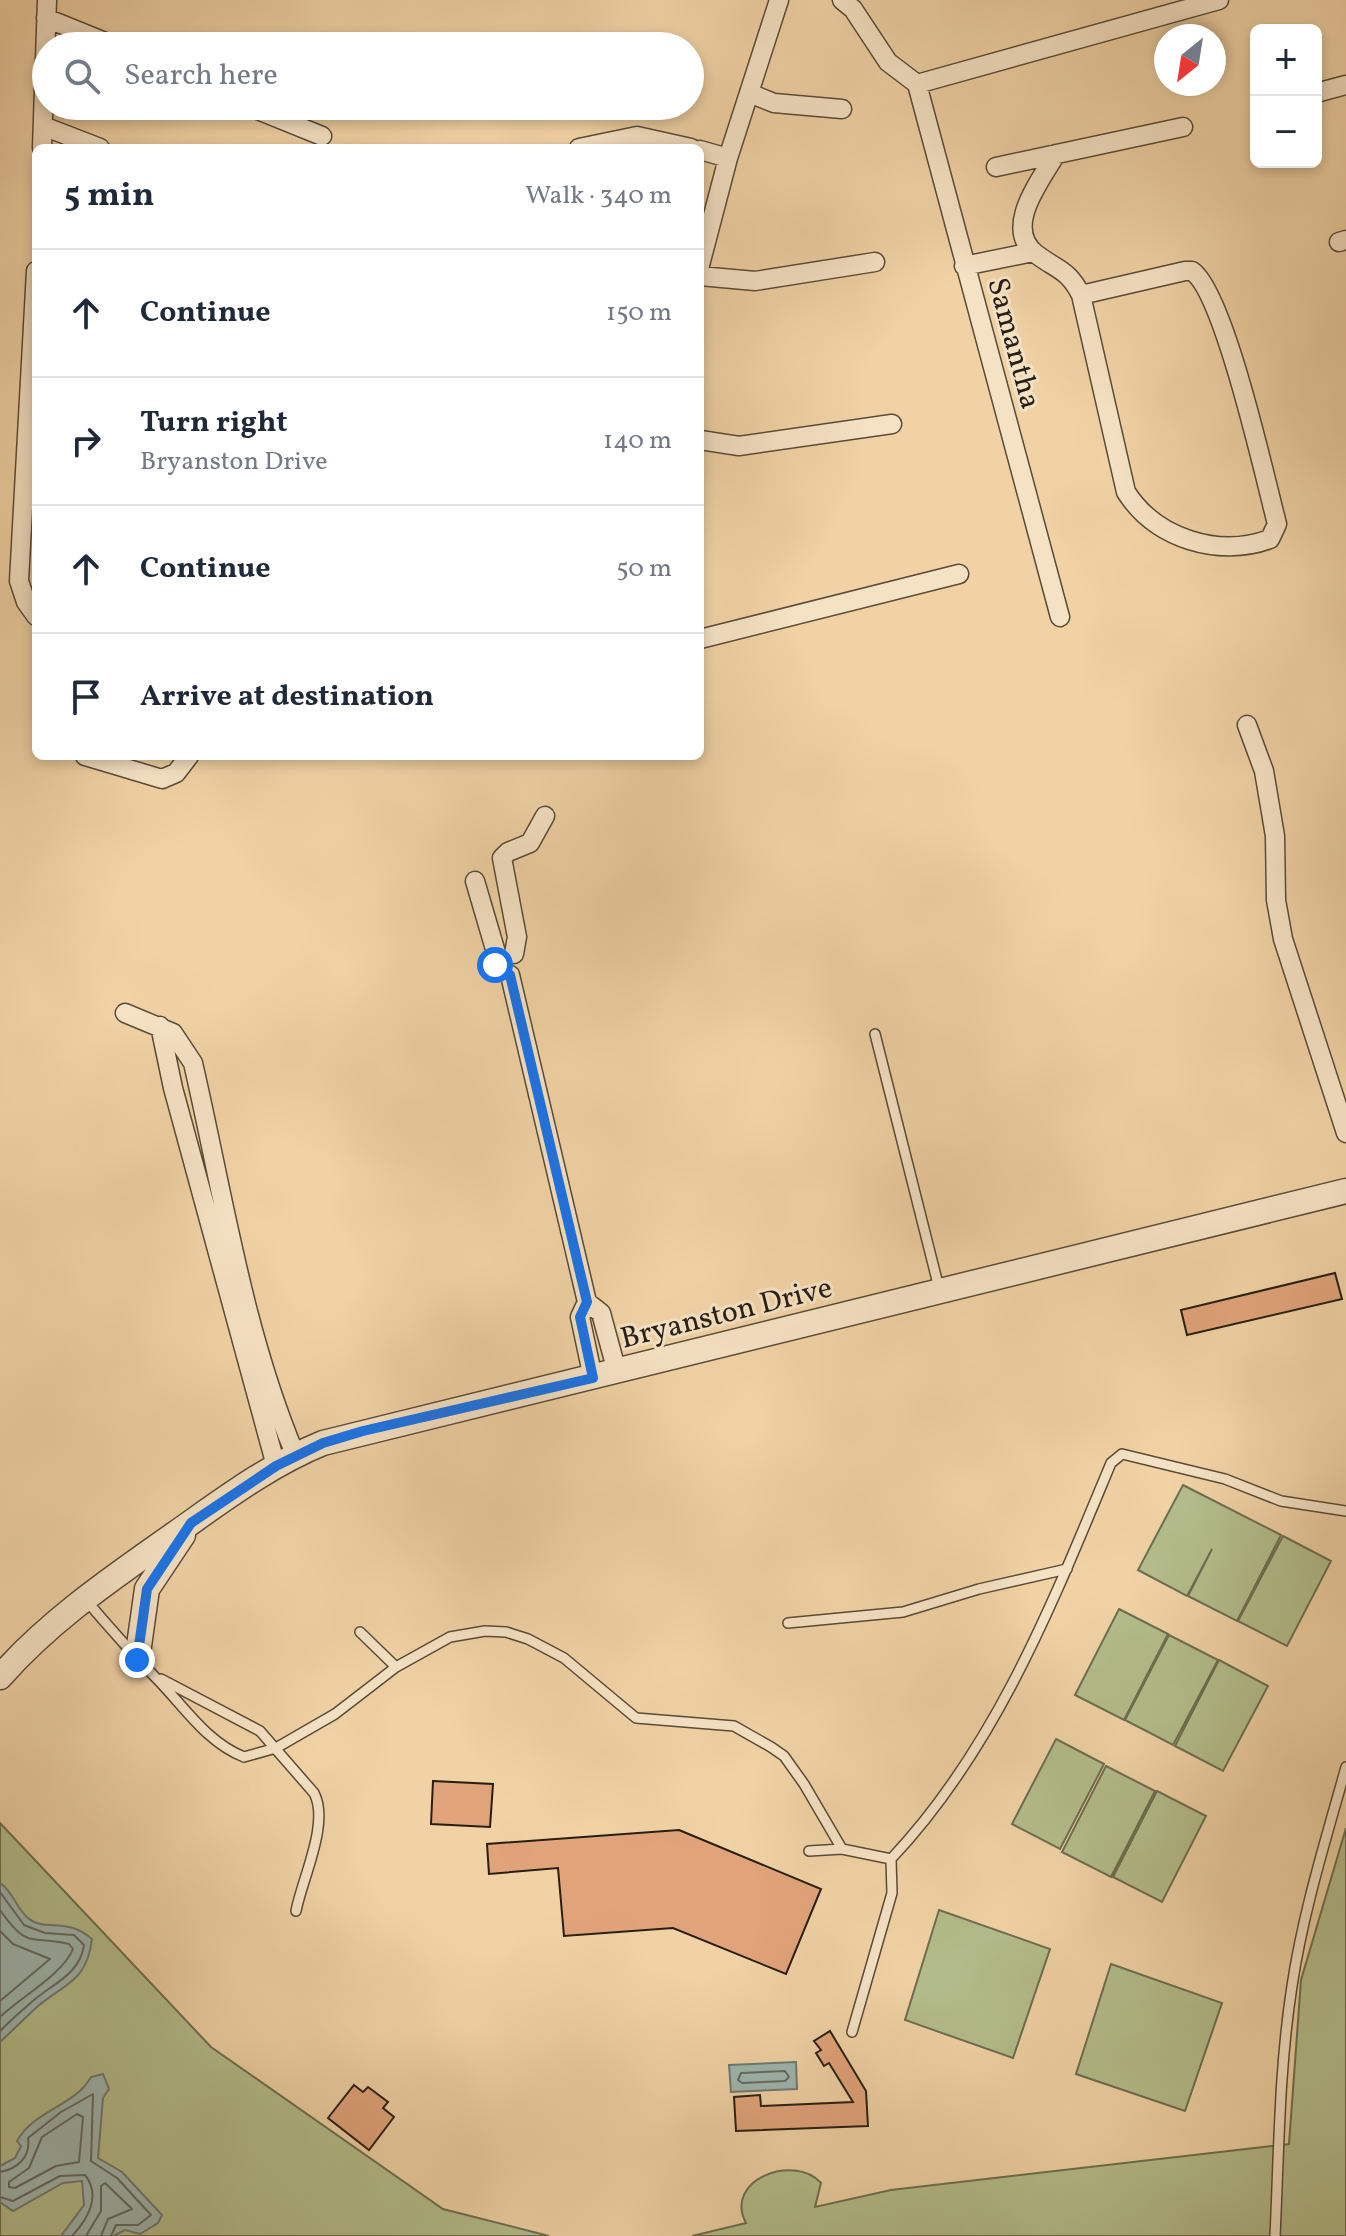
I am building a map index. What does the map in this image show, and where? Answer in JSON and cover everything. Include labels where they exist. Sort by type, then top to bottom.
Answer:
[{"type":"street","points":[[704,250],[728,158],[779,0]]},
{"type":"street","points":[[842,0],[853,9],[888,62],[917,84],[1219,0]]},
{"type":"street","points":[[45,32],[46,9],[89,32]]},
{"type":"street","name":"Samantha","points":[[917,84],[1060,617]]},
{"type":"street","points":[[1322,91],[1346,85]]},
{"type":"street","points":[[749,93],[774,103],[842,109]]},
{"type":"street","points":[[42,144],[43,120]]},
{"type":"street","points":[[283,120],[322,136]]},
{"type":"street","points":[[43,126],[90,144]]},
{"type":"street","points":[[996,167],[1183,127]]},
{"type":"street","points":[[598,144],[637,136],[673,144]]},
{"type":"street","points":[[704,151],[728,158]]},
{"type":"street","points":[[1056,154],[1024,209],[1022,225],[1033,252],[1062,268],[1081,295],[1121,481],[1134,505],[1179,535],[1219,549],[1270,539],[1277,524],[1227,340],[1203,280],[1192,271],[1185,271],[1081,295]]},
{"type":"street","points":[[964,266],[1033,252]]},
{"type":"street","points":[[704,276],[755,281],[875,262]]},
{"type":"street","points":[[32,424],[30,518],[19,581],[32,610]]},
{"type":"street","points":[[704,441],[739,446],[892,424]]},
{"type":"street","points":[[704,638],[959,574]]},
{"type":"street","points":[[1247,725],[1264,771],[1275,836],[1276,900],[1283,939],[1346,1133]]},
{"type":"street","points":[[98,760],[162,779],[176,773],[186,760]]},
{"type":"street","points":[[545,816],[530,843],[508,852],[502,858],[517,937],[496,969],[503,975],[510,975],[587,1302],[601,1313],[605,1375]]},
{"type":"street","points":[[475,881],[506,955]]},
{"type":"street","points":[[125,1013],[160,1026],[182,1042],[193,1063],[286,1460]]},
{"type":"street","points":[[160,1026],[173,1088],[286,1460]]},
{"type":"street","name":"Bryanston Drive","points":[[0,1677],[27,1646],[84,1598],[191,1523],[286,1460],[363,1431],[605,1375],[1346,1191]]},
{"type":"street","points":[[146,1668],[147,1589],[191,1523]]},
{"type":"lane","points":[[875,1034],[940,1292]]},
{"type":"lane","points":[[852,2032],[892,1893],[891,1859],[935,1811],[1002,1703],[1067,1569],[1111,1463],[1122,1454],[1225,1479],[1281,1501],[1346,1511]]},
{"type":"lane","points":[[788,1623],[903,1612],[979,1589],[1067,1569]]},
{"type":"lane","points":[[84,1598],[188,1713],[226,1748],[251,1757],[276,1748],[335,1714],[396,1667],[435,1644],[466,1633],[506,1632],[528,1639],[564,1658],[636,1718],[734,1726],[771,1747],[784,1756],[804,1784],[842,1849]]},
{"type":"lane","points":[[360,1632],[396,1667]]},
{"type":"lane","points":[[146,1668],[206,1706],[253,1726],[276,1748],[319,1801],[313,1850],[296,1911]]},
{"type":"lane","points":[[1275,2236],[1281,2096],[1292,1984],[1317,1872],[1346,1767]]},
{"type":"lane","points":[[809,1851],[842,1849],[891,1859]]},
{"type":"green space","points":[[1183,1485],[1281,1535],[1237,1621],[1188,1596],[1212,1549],[1187,1596],[1138,1570]]},
{"type":"green space","points":[[1283,1536],[1331,1561],[1287,1646],[1238,1621]]},
{"type":"green space","points":[[1119,1609],[1168,1634],[1124,1720],[1075,1695]]},
{"type":"green space","points":[[1169,1635],[1218,1660],[1173,1745],[1125,1720]]},
{"type":"green space","points":[[1219,1660],[1268,1686],[1223,1771],[1175,1746]]},
{"type":"green space","points":[[1056,1739],[1104,1764],[1060,1849],[1012,1824]]},
{"type":"green space","points":[[1106,1766],[1155,1791],[1111,1877],[1062,1852]]},
{"type":"green space","points":[[1157,1791],[1206,1816],[1162,1902],[1113,1877]]},
{"type":"green space","points":[[0,1823],[211,2047],[443,2209],[549,2236],[0,2236]]},
{"type":"green space","points":[[1346,1828],[1346,2236],[692,2236],[746,2223],[742,2208],[744,2194],[765,2176],[779,2171],[809,2174],[821,2183],[815,2207],[891,2190],[1289,2144],[1301,1980]]},
{"type":"green space","points":[[939,1910],[1050,1949],[1013,2058],[905,2020]]},
{"type":"green space","points":[[1111,1964],[1222,2003],[1185,2111],[1076,2074]]},
{"type":"water","points":[[0,1883],[28,1918],[42,1924],[73,1928],[92,1939],[85,1964],[74,1980],[38,2006],[0,2042]]},
{"type":"water","points":[[796,2062],[797,2089],[731,2092],[729,2065]]},
{"type":"water","points":[[103,2074],[109,2089],[103,2098],[98,2158],[122,2172],[162,2215],[158,2223],[140,2234],[125,2230],[113,2236],[61,2236],[84,2205],[82,2181],[63,2183],[13,2211],[0,2202],[0,2166],[15,2158],[21,2146],[17,2141],[33,2122],[75,2095],[91,2077]]},
{"type":"building","points":[[1335,1273],[1342,1299],[1187,1335],[1181,1310]]},
{"type":"building","points":[[433,1781],[493,1784],[490,1827],[431,1824]]},
{"type":"building","points":[[679,1830],[821,1889],[786,1974],[673,1928],[564,1936],[558,1868],[489,1874],[487,1844]]},
{"type":"building","points":[[830,2031],[866,2091],[868,2126],[736,2131],[734,2097],[760,2095],[761,2106],[853,2102],[829,2063],[824,2066],[816,2053],[821,2050],[814,2041]]},
{"type":"building","points":[[354,2085],[363,2092],[368,2087],[388,2102],[383,2108],[394,2117],[369,2150],[328,2118]]},
{"type":"route","points":[[137,1660],[147,1589],[191,1523],[295,1454],[363,1431],[593,1378],[580,1317],[587,1302],[525,1036],[510,975],[500,974],[495,965]]}]
